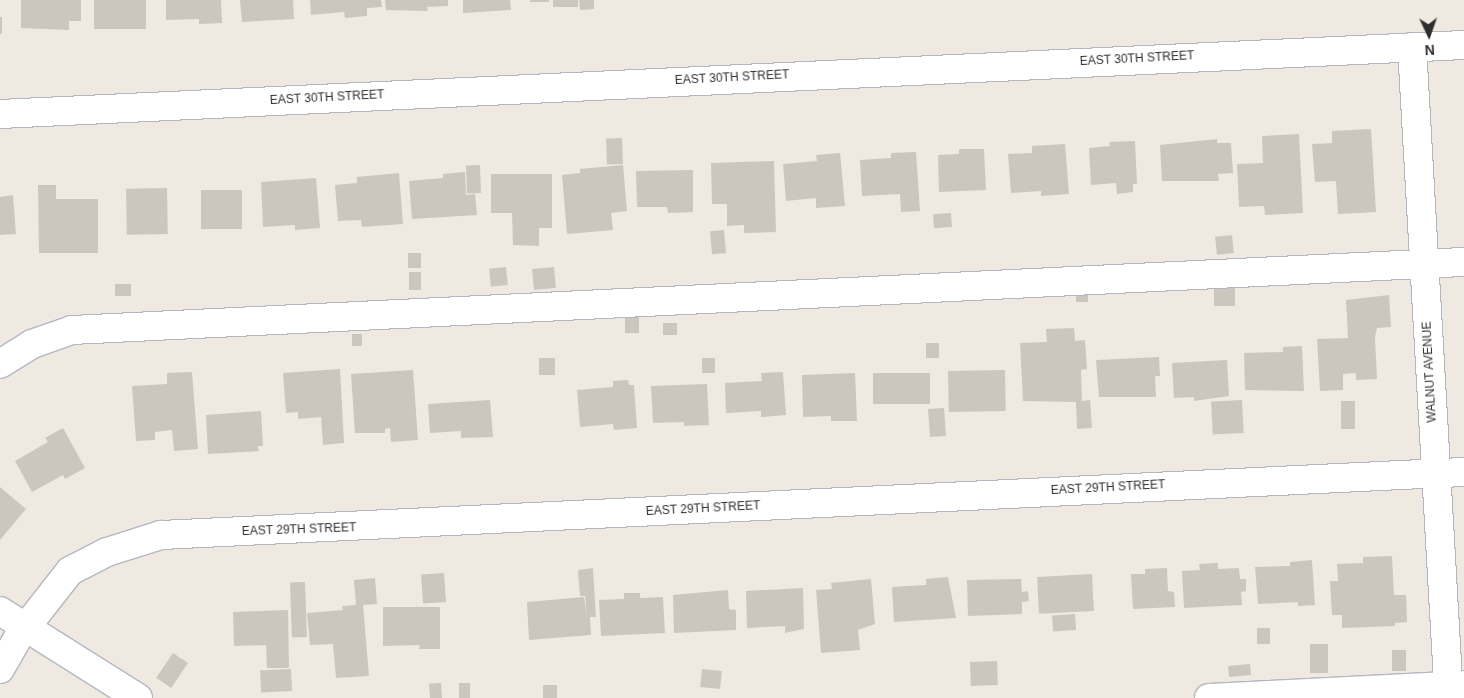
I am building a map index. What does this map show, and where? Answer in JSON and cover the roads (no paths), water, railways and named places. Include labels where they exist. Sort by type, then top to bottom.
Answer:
[{"type":"street","name":"EAST 30TH STREET","points":[[0,114],[1464,44]]},
{"type":"street","name":"WALNUT AVENUE","points":[[1412,47],[1436,473],[1454,690]]},
{"type":"street","points":[[0,364],[32,344],[72,330],[1464,262]]},
{"type":"street","name":"EAST 29TH STREET","points":[[0,669],[26,627],[70,571],[107,552],[161,535],[1464,472]]},
{"type":"street","points":[[0,611],[138,698]]},
{"type":"street","points":[[1209,698],[1454,690]]}]
